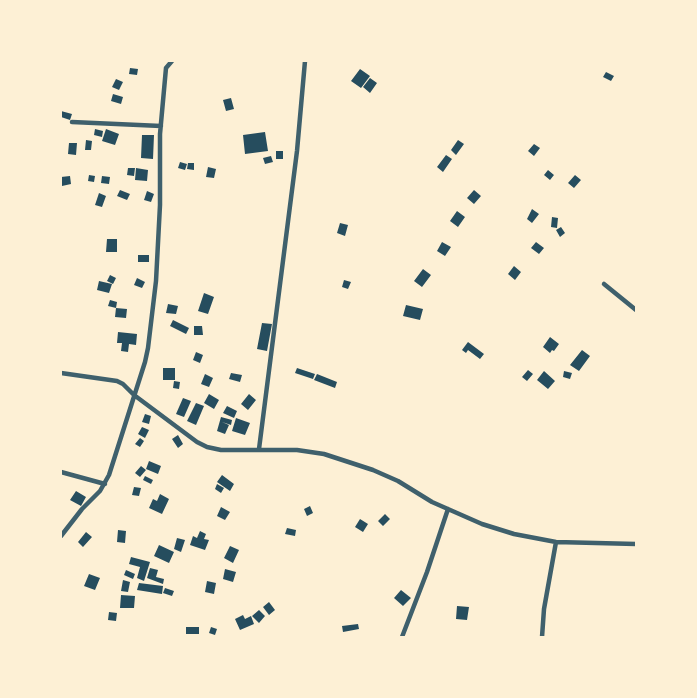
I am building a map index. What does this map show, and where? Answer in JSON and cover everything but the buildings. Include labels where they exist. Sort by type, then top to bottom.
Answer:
[{"type":"street","points":[[61,536],[70,523],[105,484],[145,362],[156,280],[160,205],[161,126],[166,68],[172,61]]},
{"type":"street","points":[[259,450],[297,152],[305,61]]},
{"type":"street","points":[[72,122],[161,126]]},
{"type":"street","points":[[604,284],[636,310]]},
{"type":"street","points":[[61,373],[116,381],[123,384],[134,395],[197,442],[207,447],[222,450],[313,452],[340,458],[398,481],[432,502],[482,524],[514,534],[556,542],[636,544]]},
{"type":"street","points":[[61,472],[105,484]]},
{"type":"street","points":[[402,637],[427,572],[448,509]]},
{"type":"street","points":[[542,637],[544,609],[556,542]]}]
